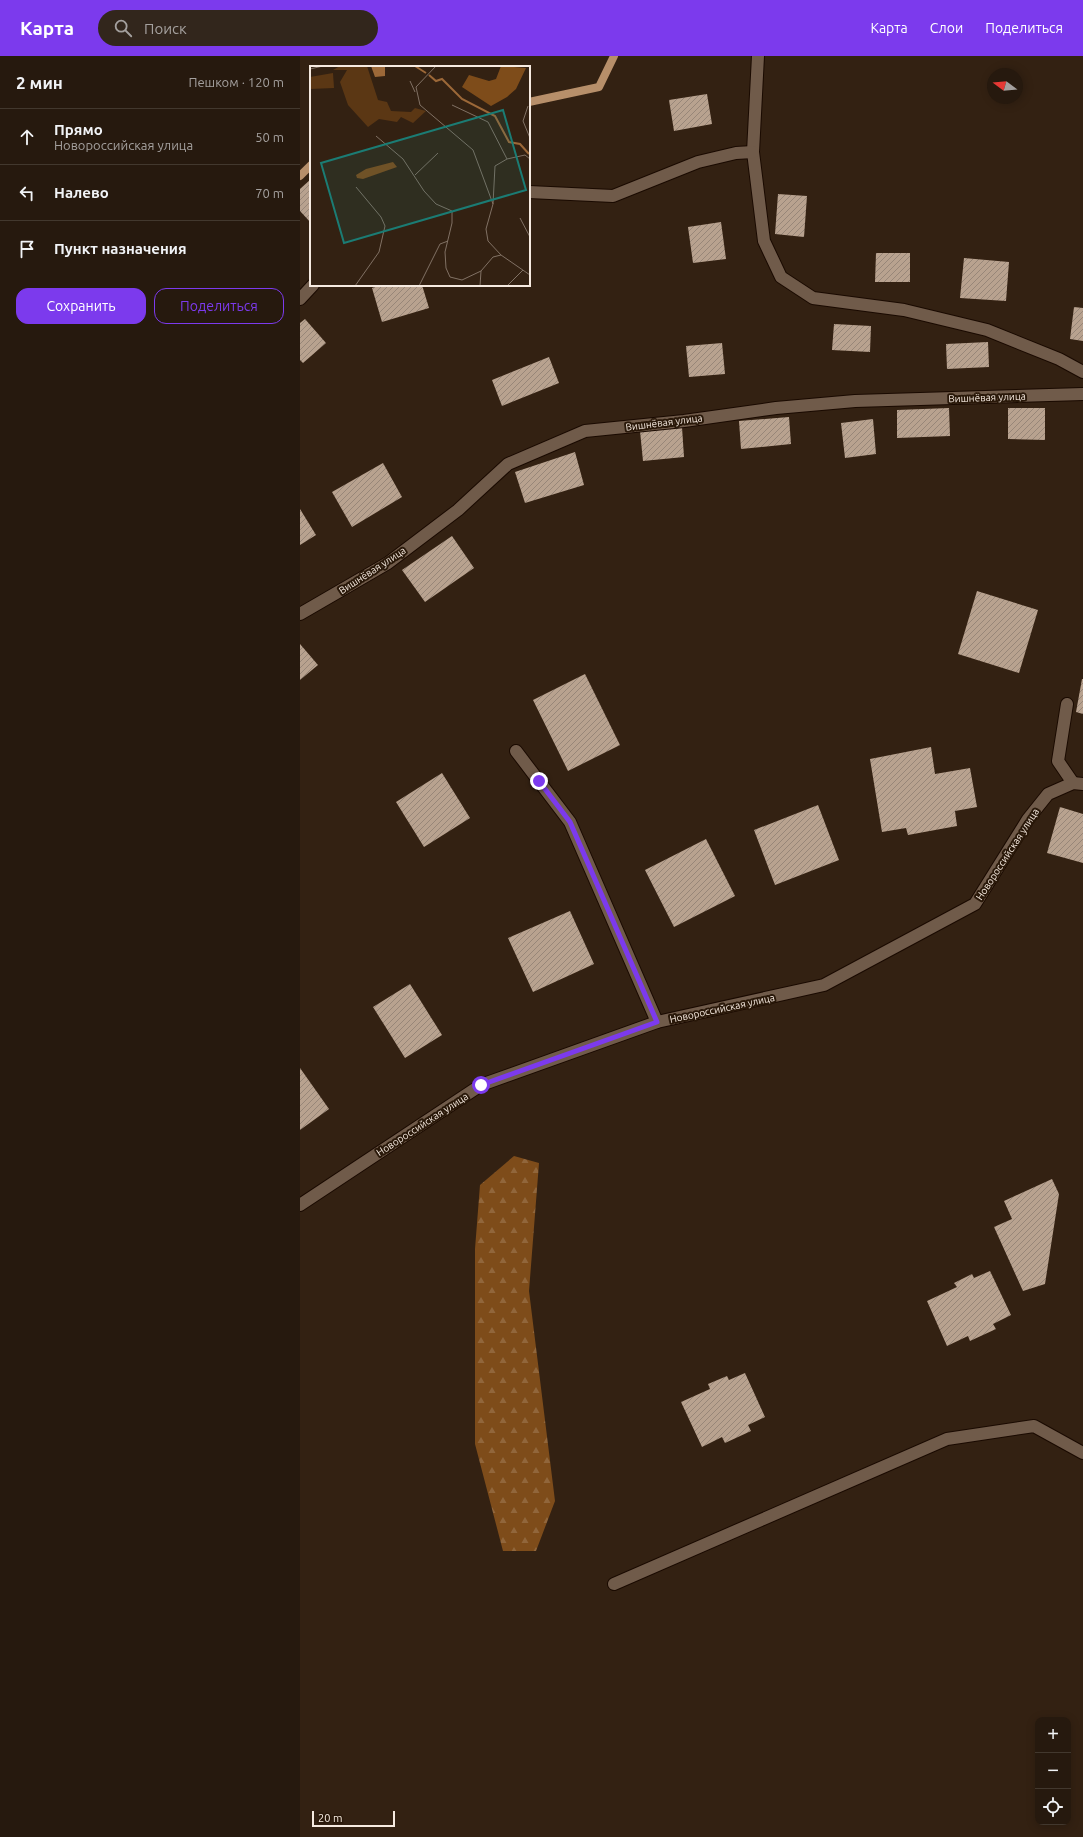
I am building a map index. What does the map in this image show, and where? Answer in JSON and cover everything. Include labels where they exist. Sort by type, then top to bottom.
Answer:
[{"type":"street","points":[[758,56],[752,152],[764,241],[781,278],[813,298],[904,310],[987,330],[1059,359],[1083,372]]},
{"type":"street","points":[[530,192],[613,196],[698,162],[736,153],[752,152]]},
{"type":"street","points":[[300,299],[312,286]]},
{"type":"street","name":"Вишнёвая улица","points":[[300,614],[388,562],[458,510],[508,464],[585,431],[684,421],[776,408],[855,401],[1083,394]]},
{"type":"street","points":[[1067,704],[1058,761],[1078,783]]},
{"type":"street","points":[[516,751],[570,822],[657,1022]]},
{"type":"street","name":"Новороссийская улица","points":[[300,1205],[481,1085],[657,1022],[824,985],[975,904],[1028,818],[1048,794],[1078,783]]},
{"type":"street","points":[[614,1584],[947,1439],[1034,1426],[1083,1453]]},
{"type":"green space","points":[[514,1156],[539,1163],[529,1291],[555,1501],[536,1551],[503,1551],[475,1444],[475,1249],[480,1185]]},
{"type":"building","points":[[707,94],[712,124],[674,131],[669,100]]},
{"type":"building","points":[[310,180],[310,222],[300,211],[300,189]]},
{"type":"building","points":[[778,194],[807,196],[804,237],[775,234]]},
{"type":"building","points":[[721,222],[726,259],[693,263],[688,227]]},
{"type":"building","points":[[876,253],[910,253],[910,282],[875,282]]},
{"type":"building","points":[[964,258],[1009,262],[1006,301],[960,298]]},
{"type":"building","points":[[378,286],[422,286],[429,308],[382,322],[372,288]]},
{"type":"building","points":[[1074,307],[1083,308],[1083,341],[1070,339]]},
{"type":"building","points":[[305,319],[326,343],[303,363],[300,360],[300,323]]},
{"type":"building","points":[[834,324],[871,326],[870,352],[832,350]]},
{"type":"building","points":[[988,342],[989,367],[947,369],[946,344]]},
{"type":"building","points":[[722,343],[725,374],[689,377],[686,346]]},
{"type":"building","points":[[549,357],[559,383],[502,406],[492,380]]},
{"type":"building","points":[[949,408],[950,436],[897,438],[897,410]]},
{"type":"building","points":[[1008,408],[1045,408],[1045,440],[1008,439]]},
{"type":"building","points":[[789,417],[791,444],[741,449],[739,421]]},
{"type":"building","points":[[873,419],[876,454],[845,458],[841,423]]},
{"type":"building","points":[[682,427],[684,457],[643,461],[640,431]]},
{"type":"building","points":[[575,452],[584,485],[525,503],[515,472]]},
{"type":"building","points":[[383,463],[402,497],[352,527],[332,492]]},
{"type":"building","points":[[300,509],[316,535],[300,545]]},
{"type":"building","points":[[452,536],[474,568],[425,602],[402,570]]},
{"type":"building","points":[[977,591],[1038,610],[1019,673],[958,654]]},
{"type":"building","points":[[300,644],[318,665],[300,680]]},
{"type":"building","points":[[585,674],[620,745],[568,771],[533,700]]},
{"type":"building","points":[[1083,679],[1083,714],[1076,712]]},
{"type":"building","points":[[931,747],[935,774],[970,768],[977,807],[955,811],[957,826],[908,835],[906,828],[882,832],[870,759]]},
{"type":"building","points":[[442,773],[470,818],[424,847],[396,802]]},
{"type":"building","points":[[818,805],[839,860],[775,885],[754,830]]},
{"type":"building","points":[[1060,807],[1083,814],[1083,863],[1047,853]]},
{"type":"building","points":[[706,839],[735,896],[674,927],[645,870]]},
{"type":"building","points":[[570,911],[594,964],[533,992],[508,938]]},
{"type":"building","points":[[410,984],[442,1035],[405,1058],[373,1007]]},
{"type":"building","points":[[300,1068],[329,1109],[300,1130]]},
{"type":"building","points":[[1052,1179],[1059,1194],[1045,1284],[1023,1291],[994,1227],[1012,1219],[1004,1201]]},
{"type":"building","points":[[990,1271],[1011,1315],[993,1324],[996,1329],[970,1341],[968,1336],[947,1346],[927,1301],[957,1287],[954,1283],[972,1274],[974,1278]]},
{"type":"building","points":[[745,1373],[765,1417],[748,1425],[751,1431],[725,1443],[722,1437],[702,1447],[681,1402],[710,1389],[708,1384],[727,1376],[729,1380]]},
{"type":"waterway","points":[[530,102],[599,87],[614,56]]},
{"type":"waterway","points":[[300,176],[310,166]]},
{"type":"route","points":[[481,1085],[657,1022],[570,822],[539,781]]}]
